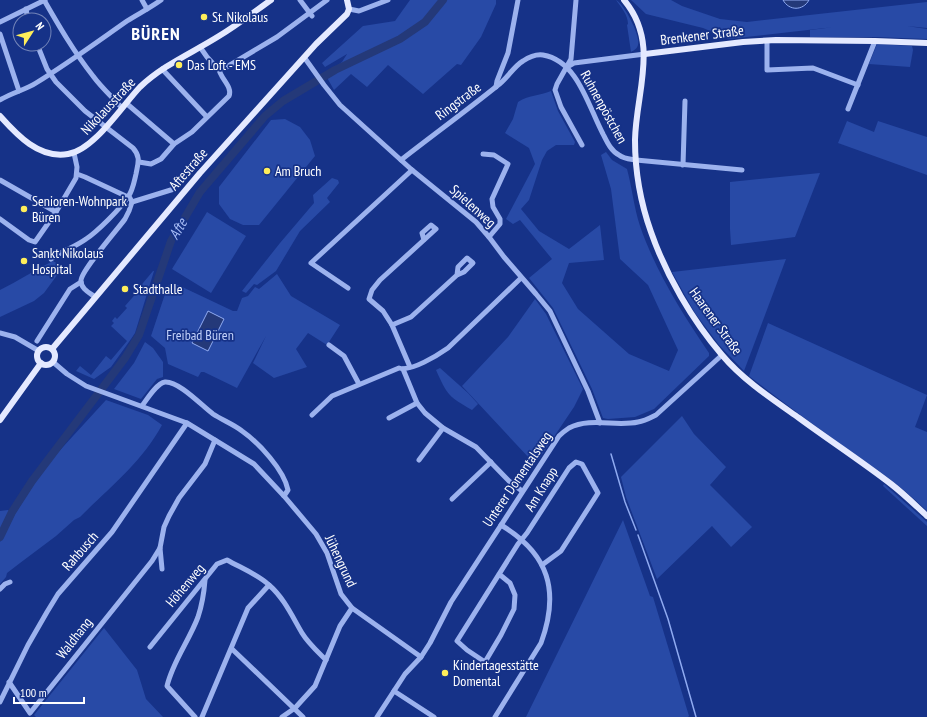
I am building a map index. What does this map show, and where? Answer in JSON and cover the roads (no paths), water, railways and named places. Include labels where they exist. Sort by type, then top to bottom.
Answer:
[{"type":"main road","name":"Nikolausstraße","points":[[74,153],[87,145],[141,87],[162,69],[230,29],[271,0]]},
{"type":"main road","points":[[347,0],[349,10]]},
{"type":"main road","name":"Haarener Straße","points":[[624,0],[632,11],[640,27],[645,54],[636,121],[635,140],[640,192],[647,222],[660,253],[671,278],[693,316],[722,355],[745,377],[765,394],[891,484],[927,516]]},
{"type":"main road","name":"Aftestraße","points":[[52,349],[200,173],[304,57],[347,14],[349,10]]},
{"type":"main road","name":"Brenkener Straße","points":[[645,54],[767,41],[875,41],[927,44]]},
{"type":"main road","points":[[0,116],[26,142],[40,151],[57,155],[74,153]]},
{"type":"main road","points":[[44,347],[52,349],[55,357],[53,362],[48,364],[41,363],[37,356],[39,351],[44,347]]},
{"type":"main road","points":[[0,420],[41,363]]},
{"type":"street","points":[[0,22],[45,0],[62,31],[94,77],[124,105],[174,144]]},
{"type":"street","points":[[142,0],[147,9]]},
{"type":"street","points":[[0,100],[28,88],[161,0]]},
{"type":"street","points":[[300,0],[311,15]]},
{"type":"street","points":[[219,69],[225,68],[237,62],[311,15],[327,0]]},
{"type":"street","points":[[349,10],[359,11],[388,0]]},
{"type":"street","name":"Ringstraße","points":[[401,160],[496,87],[508,53],[518,0]]},
{"type":"street","points":[[496,87],[505,80],[521,62],[533,56],[542,55],[550,57],[561,62],[567,67],[571,59],[576,0]]},
{"type":"street","points":[[0,34],[19,91]]},
{"type":"street","points":[[767,41],[767,70],[813,68],[858,85]]},
{"type":"street","points":[[848,109],[875,41]]},
{"type":"street","points":[[139,162],[148,164],[156,163],[174,144],[192,132],[230,94],[230,90],[220,74],[219,69],[211,62],[200,47]]},
{"type":"street","points":[[40,52],[50,74],[78,105],[133,148],[139,156],[129,211],[125,219],[82,276],[81,282],[84,289],[95,297]]},
{"type":"street","name":"Brenkener Straße","points":[[567,67],[574,63],[645,54]]},
{"type":"street","name":"Spielenweg","points":[[304,57],[340,105],[412,170],[474,221],[489,237],[550,312],[588,391],[600,422]]},
{"type":"street","name":"Ruhnenpöstchen","points":[[582,145],[561,107],[555,90],[567,67],[579,84],[594,118],[612,150],[624,158],[742,170]]},
{"type":"street","points":[[162,69],[207,117]]},
{"type":"street","points":[[683,164],[685,101]]},
{"type":"street","points":[[0,218],[29,240],[35,242],[56,212],[74,181],[77,174],[74,153]]},
{"type":"street","points":[[483,154],[494,155],[508,164],[492,199],[493,207],[500,219],[500,224],[489,237]]},
{"type":"street","points":[[348,288],[311,263],[412,170]]},
{"type":"street","points":[[77,174],[130,199]]},
{"type":"street","points":[[0,180],[56,212]]},
{"type":"street","points":[[51,259],[90,236],[130,199],[174,189]]},
{"type":"street","points":[[410,367],[392,325],[383,311],[369,300],[372,290],[380,280],[424,240]]},
{"type":"street","points":[[392,325],[411,317],[457,275]]},
{"type":"street","points":[[312,414],[332,396],[399,368],[403,369],[410,367],[439,354],[448,348],[521,278]]},
{"type":"street","points":[[36,341],[70,289],[81,282]]},
{"type":"street","points":[[0,333],[15,337],[39,351]]},
{"type":"street","points":[[329,345],[344,356],[359,384]]},
{"type":"street","name":"Unterer Domentalsweg","points":[[377,717],[405,674],[421,657],[451,602],[559,436],[569,428],[582,424],[600,422],[637,422],[656,415],[722,355]]},
{"type":"street","name":"Jühengrund","points":[[53,362],[86,386],[187,423],[254,464],[284,496],[319,540],[327,553],[342,594],[352,608],[421,657]]},
{"type":"street","points":[[403,369],[417,403],[426,413],[443,428],[476,447],[522,491]]},
{"type":"street","points":[[142,406],[158,386],[164,382],[172,383],[190,394],[213,414],[242,431],[265,453],[287,484],[288,490],[284,496]]},
{"type":"street","points":[[389,418],[417,403]]},
{"type":"street","name":"Rahbusch","points":[[0,702],[32,638],[58,594],[112,532],[187,423]]},
{"type":"street","points":[[419,460],[443,428]]},
{"type":"street","name":"Waldhang","points":[[162,569],[160,548],[164,527],[179,498],[205,464],[215,440]]},
{"type":"street","points":[[452,499],[491,462]]},
{"type":"street","name":"Am Knapp","points":[[522,539],[569,468],[576,462],[582,464],[598,493],[561,550],[542,565]]},
{"type":"street","points":[[495,717],[541,643],[546,629],[550,604],[550,591],[542,565],[531,548],[522,539],[501,525]]},
{"type":"street","points":[[499,574],[510,583],[515,595],[514,609],[485,662],[457,641],[499,574],[522,539]]},
{"type":"street","name":"Waldhang","points":[[9,682],[30,714],[160,548]]},
{"type":"street","name":"Höhenweg","points":[[150,647],[217,564],[227,560],[256,575],[269,585],[287,605],[303,634],[315,650],[326,660]]},
{"type":"street","points":[[195,717],[167,686],[170,674],[197,618],[205,580]]},
{"type":"street","points":[[0,589],[5,584],[10,582]]},
{"type":"street","points":[[202,717],[232,649],[248,608],[269,585]]},
{"type":"street","points":[[282,717],[295,708],[315,686],[340,626],[352,608]]},
{"type":"street","points":[[232,649],[303,717]]},
{"type":"street","points":[[394,691],[434,717]]},
{"type":"waterway","name":"Afte","points":[[0,537],[12,512],[32,481],[125,358],[139,335],[171,241],[200,192],[265,116],[283,101],[335,70],[400,39],[425,22],[443,0]]},
{"type":"waterway","points":[[611,454],[625,502],[636,530]]},
{"type":"waterway","points":[[638,535],[668,619],[696,717]]},
{"type":"place","name":"St. Nikolaus","points":[[204,17]]},
{"type":"place","name":"Das Loft - EMS","points":[[179,65]]},
{"type":"place","name":"Am Bruch","points":[[267,171]]},
{"type":"place","name":"Senioren-Wohnpark Büren","points":[[24,209]]},
{"type":"place","name":"Sankt Nikolaus Hospital","points":[[24,261]]},
{"type":"place","name":"Stadthalle","points":[[125,289]]},
{"type":"place","name":"Kindertagesstätte Domental","points":[[445,673]]},
{"type":"district","name":"BÜREN","points":[[156,34]]},
{"type":"park label","name":"Freibad Büren","points":[[200,335]]}]
